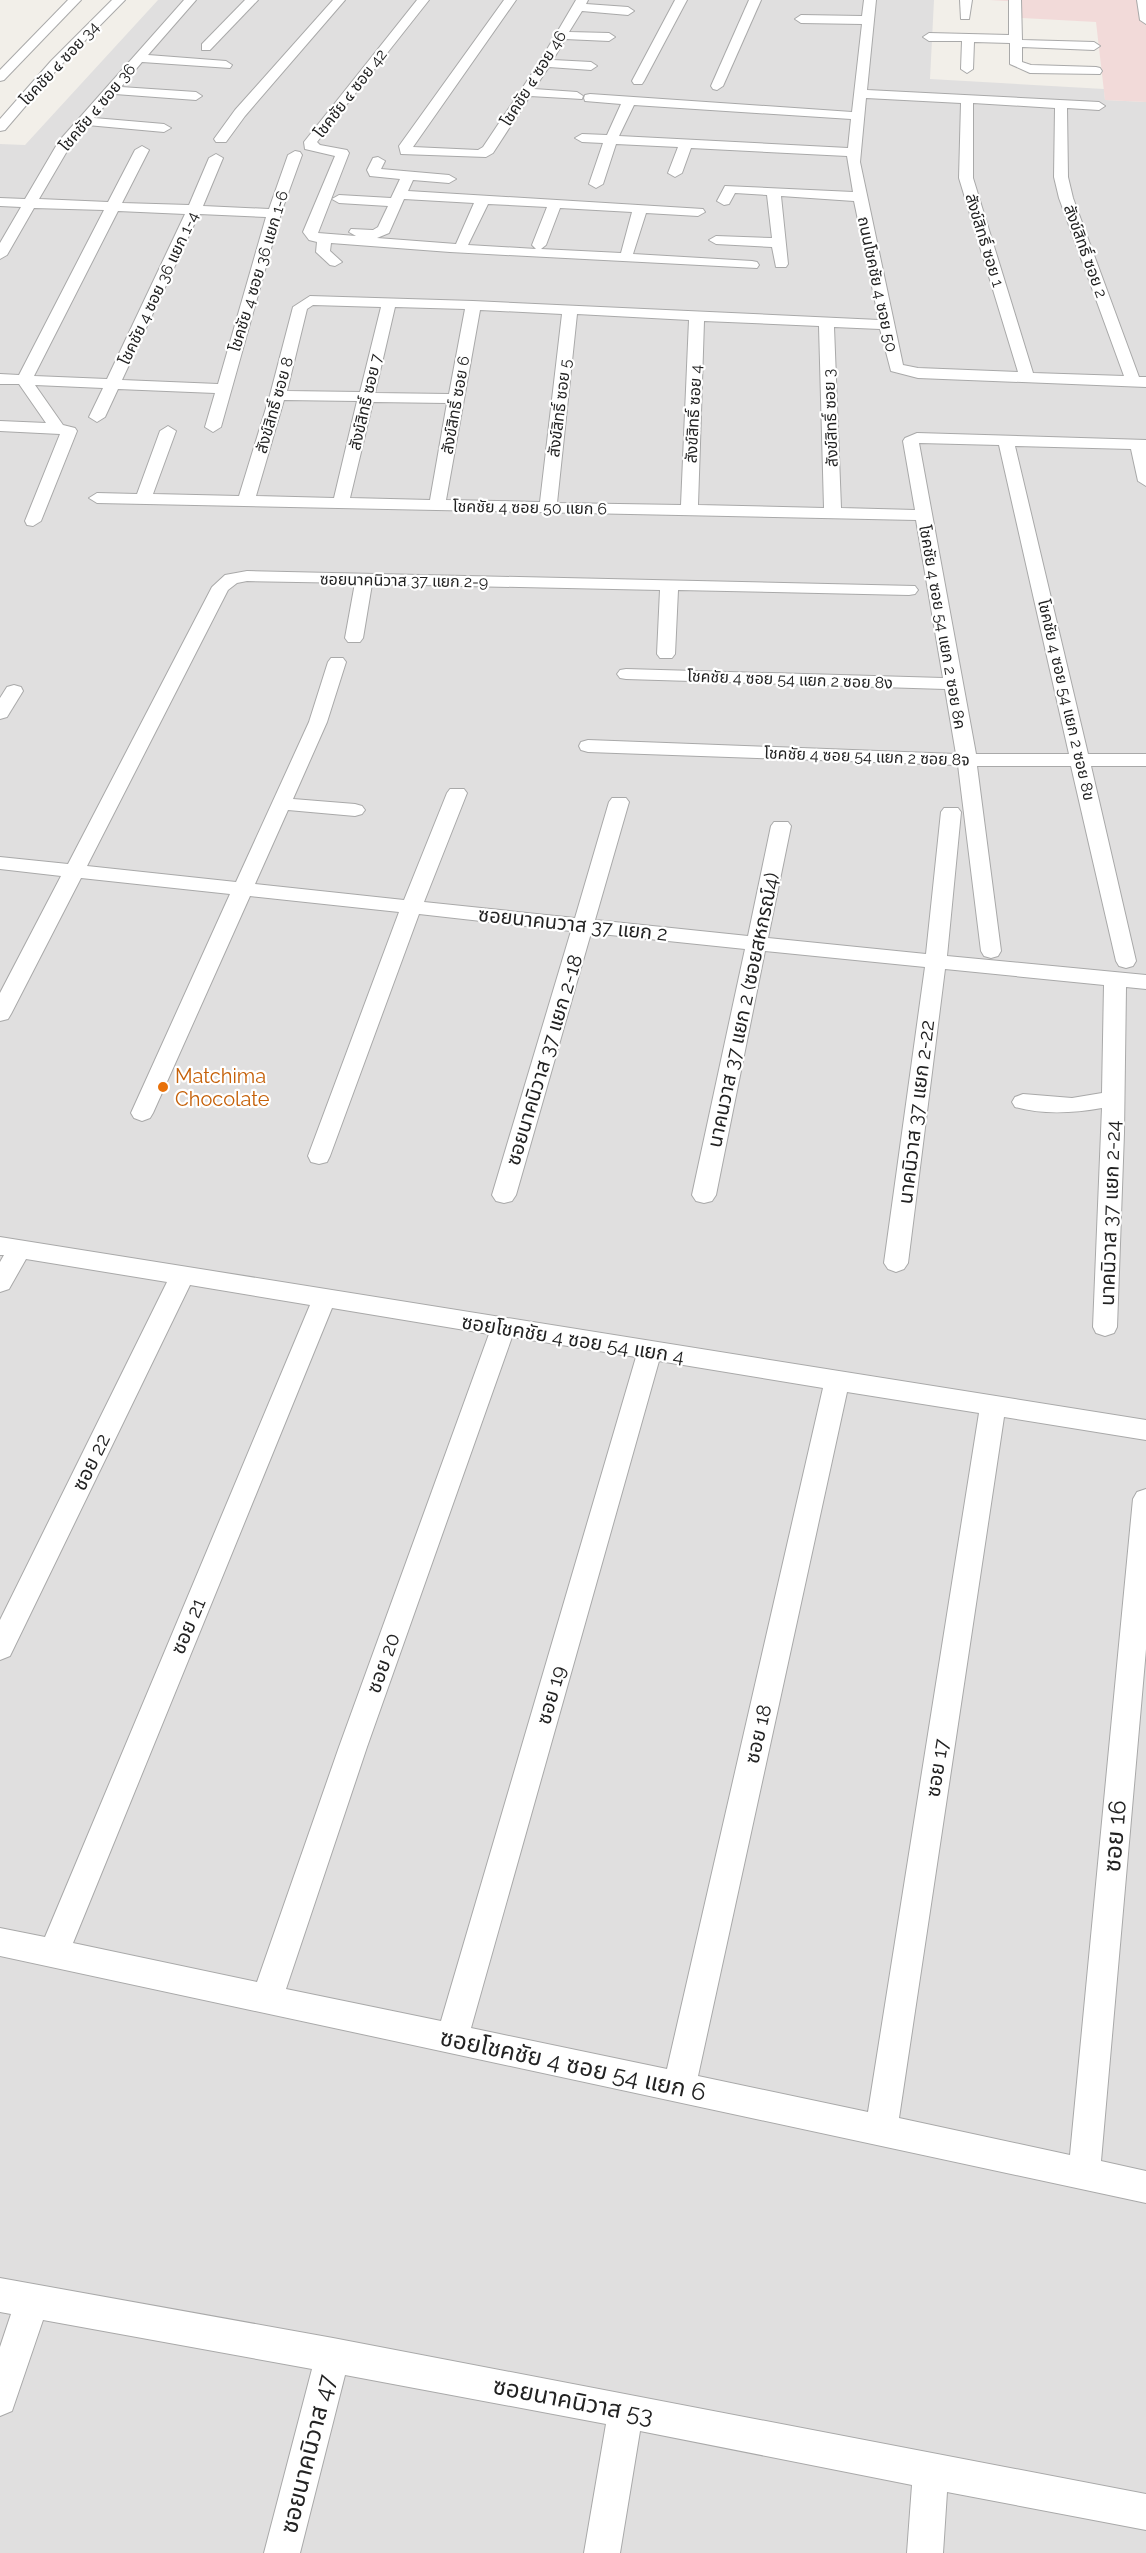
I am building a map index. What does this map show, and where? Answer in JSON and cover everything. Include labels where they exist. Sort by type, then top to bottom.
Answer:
[{"type":"street","points":[[0,77],[75,0]]},
{"type":"street","name":"โชคชัย ๔ ซอย 34","points":[[0,127],[55,64],[119,0]]},
{"type":"street","name":"โชคชัย ๔ ซอย 36","points":[[0,255],[64,144],[190,0]]},
{"type":"street","points":[[206,47],[252,0]]},
{"type":"street","points":[[221,139],[246,105],[339,0]]},
{"type":"street","name":"โชคชัย ๔ ซอย 42","points":[[320,235],[310,232],[342,153],[315,149],[310,146],[311,142],[423,0]]},
{"type":"street","name":"โชคชัย ๔ ซอย 46","points":[[510,0],[406,146],[406,151],[481,153],[488,150],[545,63],[580,3]]},
{"type":"street","points":[[638,81],[681,0]]},
{"type":"street","points":[[717,86],[755,0]]},
{"type":"street","name":"ถนนโชคชัย 4 ซอย 50","points":[[870,0],[861,94],[852,152],[895,365],[902,371],[1140,381]]},
{"type":"street","points":[[965,16],[966,0]]},
{"type":"street","points":[[1015,0],[1016,64],[1021,68],[1096,71]]},
{"type":"street","points":[[1143,0],[1146,20]]},
{"type":"street","points":[[580,3],[628,11]]},
{"type":"street","points":[[801,19],[868,20]]},
{"type":"street","points":[[561,35],[609,37]]},
{"type":"street","points":[[929,37],[1094,46]]},
{"type":"street","points":[[967,69],[968,38]]},
{"type":"street","points":[[0,53],[21,54]]},
{"type":"street","points":[[138,58],[226,65]]},
{"type":"street","points":[[545,63],[591,66]]},
{"type":"street","points":[[111,90],[196,96]]},
{"type":"street","points":[[525,92],[858,116]]},
{"type":"street","points":[[861,94],[1099,106]]},
{"type":"street","name":"สังข์สิทธิ์ ซอย 1","points":[[967,99],[968,184],[1027,377]]},
{"type":"street","points":[[596,184],[611,140],[629,101]]},
{"type":"street","name":"สังข์สิทธิ์ ซอย 2","points":[[1061,105],[1061,177],[1066,198],[1140,381]]},
{"type":"street","points":[[83,121],[164,128]]},
{"type":"street","points":[[582,138],[852,152]]},
{"type":"street","points":[[675,173],[686,143]]},
{"type":"street","points":[[762,164],[768,148]]},
{"type":"street","points":[[24,380],[142,150]]},
{"type":"street","name":"โชคชัย 4 ซอย 36 แยก 1-6","points":[[213,427],[274,213],[295,155]]},
{"type":"street","name":"โชคชัย 4 ซอย 36 แยก 1-4","points":[[97,417],[114,385],[216,158]]},
{"type":"street","points":[[378,161],[375,173],[449,179]]},
{"type":"street","points":[[320,235],[381,232],[408,176]]},
{"type":"street","points":[[713,217],[715,204],[730,189],[860,197]]},
{"type":"street","points":[[774,192],[782,264]]},
{"type":"street","points":[[339,199],[483,200],[640,209],[715,204]]},
{"type":"street","points":[[462,243],[483,200]]},
{"type":"street","points":[[0,202],[274,213]]},
{"type":"street","points":[[538,245],[555,204]]},
{"type":"street","points":[[627,252],[640,209]]},
{"type":"street","points":[[320,235],[323,252],[335,262]]},
{"type":"street","points":[[320,235],[461,249],[752,265]]},
{"type":"street","points":[[717,240],[779,243]]},
{"type":"street","name":"สังข์สิทธิ์ ซอย 8","points":[[246,501],[278,395],[300,308],[310,300],[389,302]]},
{"type":"street","points":[[389,302],[887,326]]},
{"type":"street","name":"สังข์สิทธิ์ ซอย 7","points":[[341,503],[389,302]]},
{"type":"street","name":"สังข์สิทธิ์ ซอย 6","points":[[437,505],[474,305]]},
{"type":"street","name":"สังข์สิทธิ์ ซอย 5","points":[[548,507],[570,310]]},
{"type":"street","name":"สังข์สิทธิ์ ซอย 4","points":[[689,510],[697,317]]},
{"type":"street","name":"สังข์สิทธิ์ ซอย 3","points":[[826,323],[833,513]]},
{"type":"street","points":[[0,379],[224,389]]},
{"type":"street","points":[[24,380],[57,428]]},
{"type":"street","points":[[278,395],[456,399]]},
{"type":"street","points":[[0,426],[57,428],[69,431],[69,436],[33,521]]},
{"type":"street","points":[[143,499],[168,430]]},
{"type":"street","name":"โชคชัย 4 ซอย 54 แยก 2 ซอย 8ค","points":[[991,951],[967,760],[911,441],[917,438],[1006,440]]},
{"type":"street","points":[[1006,440],[1142,444],[1146,481]]},
{"type":"street","name":"โชคชัย 4 ซอย 54 แยก 2 ซอย 8ข","points":[[1006,440],[1081,760],[1121,970]]},
{"type":"street","name":"โชคชัย 4 ซอย 50 แยก 6","points":[[97,498],[917,515]]},
{"type":"street","name":"ซอยนาคนิวาส 37 แยก 2-9","points":[[0,1014],[221,587],[234,572],[247,576],[909,590]]},
{"type":"street","points":[[354,638],[364,579]]},
{"type":"street","points":[[666,654],[669,586]]},
{"type":"street","points":[[142,1113],[318,722],[337,662]]},
{"type":"street","name":"โชคชัย 4 ซอย 54 แยก 2 ซอย 8ง","points":[[626,674],[953,684]]},
{"type":"street","points":[[0,712],[14,691]]},
{"type":"street","name":"โชคชัย 4 ซอย 54 แยก 2 ซอย 8จ","points":[[588,746],[967,760],[1146,760]]},
{"type":"street","points":[[319,1156],[412,906],[457,793]]},
{"type":"street","name":"ซอยนาคนิวาส 37 แยก 2-18","points":[[504,1195],[619,802]]},
{"type":"street","points":[[281,804],[356,810]]},
{"type":"street","name":"นาคนิวาส 37 แยก 2-22","points":[[896,1263],[936,960],[951,812]]},
{"type":"street","name":"นาคนวาส 37 แยก 2 (ซอยสหกรณ์4)","points":[[704,1195],[782,826]]},
{"type":"street","name":"ซอยนาคนวาส 37 แยก 2","points":[[0,863],[758,944],[936,960],[1121,970],[1146,982]]},
{"type":"street","name":"นาคนิวาส 37 แยก 2-24","points":[[1105,1327],[1113,1099],[1121,970]]},
{"type":"street","name":"นาคนิวาส 37 แยก 2-24","points":[[1023,1102],[1072,1106],[1113,1099]]},
{"type":"street","points":[[0,1283],[10,1248]]},
{"type":"street","name":"ซอยโชคชัย 4 ซอย 54 แยก 4","points":[[10,1248],[1146,1430]]},
{"type":"street","name":"ซอย 22","points":[[0,1648],[182,1276]]},
{"type":"street","name":"ซอย 21","points":[[53,1954],[324,1299]]},
{"type":"street","name":"ซอย 20","points":[[267,1999],[353,1747],[503,1328]]},
{"type":"street","name":"ซอย 19","points":[[452,2038],[650,1351]]},
{"type":"street","name":"ซอย 18","points":[[679,2088],[837,1380]]},
{"type":"street","name":"ซอย 17","points":[[881,2130],[993,1407]]},
{"type":"street","name":"ซอย 16","points":[[1084,2174],[1146,1499]]},
{"type":"street","name":"ซอยโชคชัย 4 ซอย 54 แยก 6","points":[[0,1942],[1146,2187]]},
{"type":"street","points":[[0,2399],[16,2298]]},
{"type":"street","name":"ซอยนาคนิวาส 53","points":[[16,2298],[333,2355],[932,2473],[1146,2512]]},
{"type":"street","name":"ซอยนาคนิวาส 47","points":[[282,2553],[333,2355]]},
{"type":"street","points":[[602,2553],[626,2411]]},
{"type":"street","points":[[925,2553],[932,2473]]},
{"type":"shaded area","points":[[158,0],[934,0],[930,79],[1104,89],[1105,100],[1146,102],[1146,2553],[0,2553],[0,144],[25,145]]},
{"type":"shaded area","points":[[990,0],[1146,0],[1146,102],[1105,100],[1096,22],[1022,18],[1020,2]]},
{"type":"place","name":"Matchima Chocolate","points":[[163,1087]]}]
